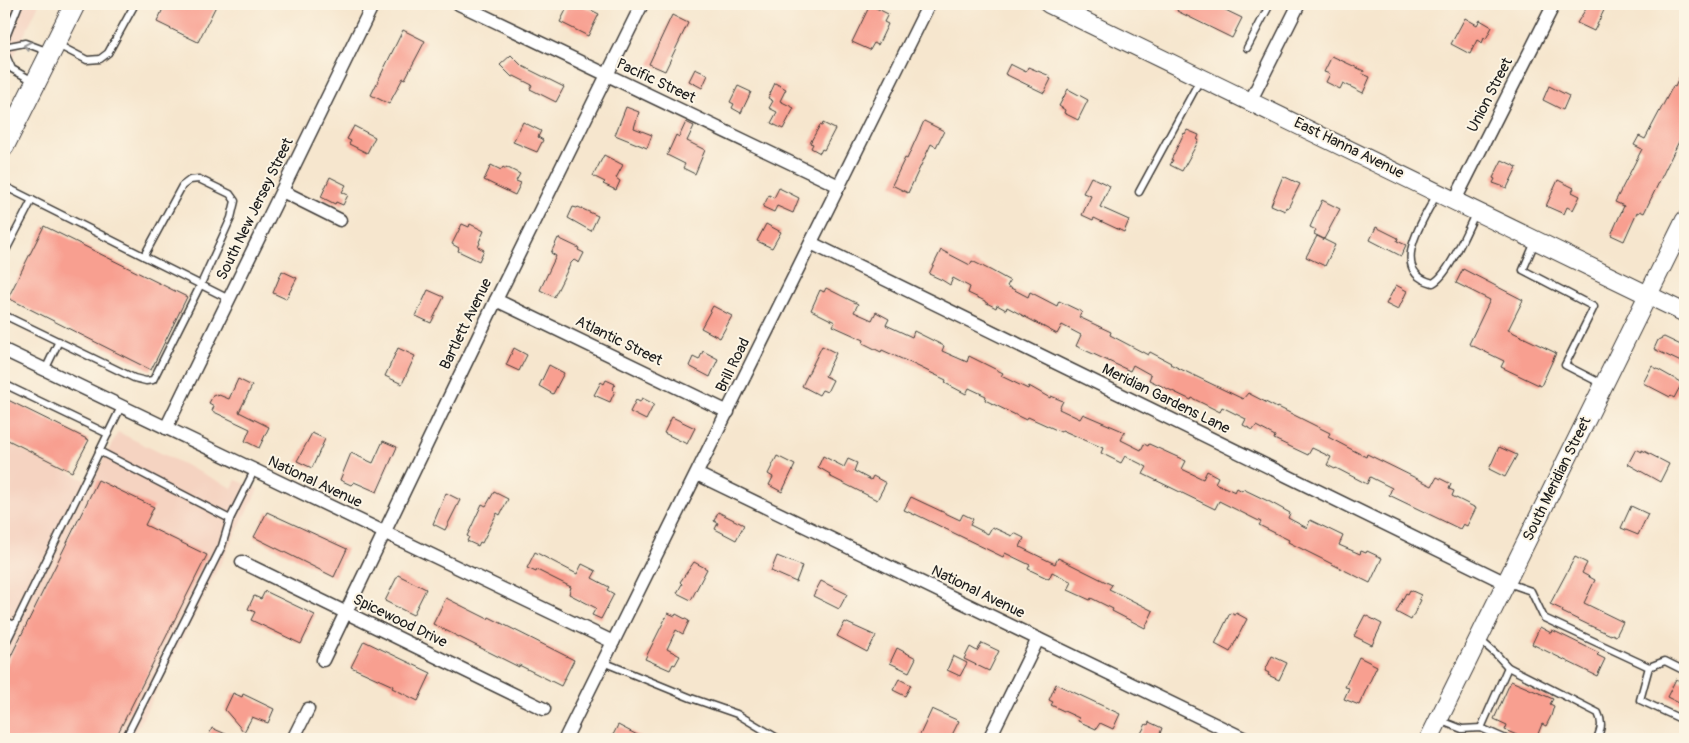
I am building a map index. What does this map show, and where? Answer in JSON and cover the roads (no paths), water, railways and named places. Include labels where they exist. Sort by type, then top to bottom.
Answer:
[{"type":"main road","points":[[4,146],[75,4]]},
{"type":"main road","name":"East Hanna Avenue","points":[[1057,5],[1685,313]]},
{"type":"main road","name":"South Meridian Street","points":[[1430,739],[1648,295],[1683,229]]},
{"type":"street","name":"South New Jersey Street","points":[[166,428],[373,4]]},
{"type":"street","name":"Pacific Street","points":[[459,4],[839,186]]},
{"type":"street","name":"Bartlett Avenue","points":[[323,660],[496,300],[642,4]]},
{"type":"street","name":"Brill Road","points":[[565,739],[929,4]]},
{"type":"street","points":[[1251,100],[1299,4]]},
{"type":"street","name":"Union Street","points":[[1455,200],[1554,4]]},
{"type":"street","points":[[282,191],[340,220]]},
{"type":"street","name":"Meridian Gardens Lane","points":[[811,243],[1506,583]]},
{"type":"street","name":"Atlantic Street","points":[[496,300],[728,412]]},
{"type":"street","name":"National Avenue","points":[[4,350],[613,642]]},
{"type":"street","name":"National Avenue","points":[[697,474],[1245,739]]},
{"type":"street","name":"Spicewood Drive","points":[[242,562],[544,709]]},
{"type":"street","points":[[989,739],[1038,639]]},
{"type":"street","points":[[293,739],[308,709]]},
{"type":"lane","points":[[4,47],[25,43],[52,48],[86,60],[100,59],[108,53],[135,4]]},
{"type":"lane","points":[[1247,48],[1269,6],[1260,4]]},
{"type":"lane","points":[[4,42],[16,5]]},
{"type":"lane","points":[[4,52],[12,69],[36,82]]},
{"type":"lane","points":[[1139,192],[1201,76]]},
{"type":"lane","points":[[4,315],[134,378],[146,381],[153,380],[201,284],[234,209],[235,201],[230,194],[199,179],[190,180],[182,186],[144,256]]},
{"type":"lane","points":[[4,186],[230,299]]},
{"type":"lane","points":[[1438,192],[1414,238],[1410,255],[1413,271],[1423,281],[1433,284],[1439,280],[1477,211]]},
{"type":"lane","points":[[4,254],[32,200]]},
{"type":"lane","points":[[1536,240],[1523,270],[1594,307],[1565,365],[1604,385]]},
{"type":"lane","points":[[45,370],[59,341]]},
{"type":"lane","points":[[4,384],[108,434]]},
{"type":"lane","points":[[4,646],[121,407]]},
{"type":"lane","points":[[99,451],[230,519]]},
{"type":"lane","points":[[125,739],[222,546],[230,519],[254,471]]},
{"type":"lane","points":[[1506,583],[1531,591],[1544,618],[1649,667],[1665,661],[1685,671]]},
{"type":"lane","points":[[4,620],[14,625]]},
{"type":"lane","points":[[1479,639],[1508,667],[1598,713],[1602,720],[1602,729],[1597,739]]},
{"type":"lane","points":[[603,662],[691,698],[737,714],[780,739]]},
{"type":"lane","points":[[1481,728],[1508,667]]},
{"type":"lane","points":[[1649,667],[1640,700],[1685,721]]},
{"type":"lane","points":[[1439,720],[1462,729],[1481,728],[1506,739]]}]
